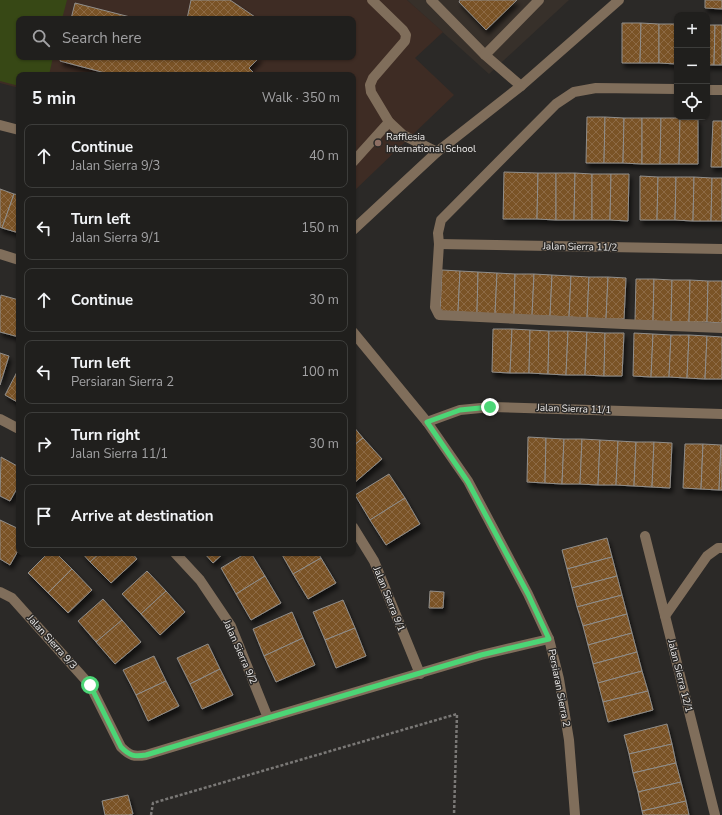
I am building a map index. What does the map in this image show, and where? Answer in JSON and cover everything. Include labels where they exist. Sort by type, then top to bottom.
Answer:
[{"type":"street","points":[[372,0],[403,30],[406,35],[405,41],[372,78],[370,85],[371,92],[389,122],[403,135],[437,152]]},
{"type":"street","points":[[432,0],[485,55],[521,86]]},
{"type":"street","points":[[485,55],[539,0]]},
{"type":"street","points":[[356,227],[437,152],[521,86],[619,0]]},
{"type":"street","points":[[674,89],[596,88],[574,92],[556,104],[441,220],[438,233],[439,244],[435,307],[439,315],[722,328]]},
{"type":"street","points":[[710,90],[722,90]]},
{"type":"street","points":[[356,159],[389,122]]},
{"type":"street","points":[[0,125],[16,129]]},
{"type":"street","name":"Jalan Sierra 11/2","points":[[439,244],[722,250]]},
{"type":"street","points":[[0,254],[16,259]]},
{"type":"street","name":"Persiaran Sierra 2","points":[[356,336],[427,422],[468,482],[528,594],[549,639],[559,679],[569,740],[575,815]]},
{"type":"street","name":"Jalan Sierra 11/1","points":[[427,422],[460,410],[490,407],[722,414]]},
{"type":"street","points":[[0,420],[16,428]]},
{"type":"street","name":"Jalan Sierra 9/1","points":[[356,531],[374,561],[420,674]]},
{"type":"street","name":"Jalan Sierra 12/1","points":[[645,536],[715,815]]},
{"type":"street","points":[[666,616],[707,556],[718,548],[722,548]]},
{"type":"street","name":"Jalan Sierra 9/2","points":[[178,556],[200,580],[231,626],[268,718]]},
{"type":"street","name":"Jalan Sierra 9/3","points":[[0,592],[12,598],[90,685],[121,747],[127,754],[136,757],[146,755],[268,718]]},
{"type":"street","points":[[268,718],[481,655],[549,639]]},
{"type":"path","points":[[151,815],[153,803],[456,714],[454,815]]},
{"type":"shaded area","name":"Rafflesia International School","points":[[0,0],[407,0],[443,32],[415,58],[454,95],[356,189],[356,72],[16,72],[16,87],[0,83]]},
{"type":"shaded area","points":[[407,0],[569,0],[489,74]]},
{"type":"green space","points":[[0,0],[67,0],[63,16],[16,16],[16,60],[52,60],[50,72],[16,72],[16,85],[0,81]]},
{"type":"building","points":[[191,0],[230,0],[254,16],[188,16]]},
{"type":"building","points":[[460,0],[517,0],[486,30],[459,2]]},
{"type":"building","points":[[705,0],[722,0],[722,9],[705,8]]},
{"type":"building","points":[[75,3],[126,16],[72,16]]},
{"type":"building","points":[[622,23],[641,23],[640,63],[622,63]]},
{"type":"building","points":[[641,23],[659,24],[659,63],[640,63]]},
{"type":"building","points":[[659,24],[674,24],[674,64],[659,63]]},
{"type":"building","points":[[710,25],[715,25],[714,65],[710,65]]},
{"type":"building","points":[[715,25],[722,25],[722,65],[714,65]]},
{"type":"building","points":[[257,60],[249,68],[253,72],[102,72],[60,61]]},
{"type":"building","points":[[587,117],[605,117],[604,163],[586,163]]},
{"type":"building","points":[[605,117],[624,118],[623,163],[604,163]]},
{"type":"building","points":[[624,118],[642,118],[642,164],[623,163]]},
{"type":"building","points":[[642,118],[661,118],[660,164],[642,164]]},
{"type":"building","points":[[661,118],[674,118],[674,120],[680,120],[679,164],[660,164]]},
{"type":"building","points":[[680,120],[698,120],[698,164],[679,164]]},
{"type":"building","points":[[713,121],[722,121],[722,167],[711,167]]},
{"type":"building","points":[[504,172],[538,173],[537,219],[503,219]]},
{"type":"building","points":[[538,173],[556,173],[556,220],[537,219]]},
{"type":"building","points":[[556,173],[575,173],[574,220],[556,220]]},
{"type":"building","points":[[575,173],[592,174],[592,220],[574,220]]},
{"type":"building","points":[[592,174],[611,174],[610,220],[592,220]]},
{"type":"building","points":[[611,174],[629,174],[628,221],[610,220]]},
{"type":"building","points":[[640,176],[658,177],[657,220],[640,220]]},
{"type":"building","points":[[658,177],[676,177],[675,220],[657,220]]},
{"type":"building","points":[[676,177],[694,177],[693,221],[675,220]]},
{"type":"building","points":[[694,177],[712,178],[711,221],[693,221]]},
{"type":"building","points":[[712,178],[722,178],[722,221],[711,221]]},
{"type":"building","points":[[0,189],[14,194],[2,228],[0,227]]},
{"type":"building","points":[[14,194],[16,194],[16,232],[2,228]]},
{"type":"building","points":[[442,270],[460,271],[458,312],[440,312]]},
{"type":"building","points":[[460,271],[478,272],[477,313],[458,312]]},
{"type":"building","points":[[478,272],[497,273],[495,314],[477,313]]},
{"type":"building","points":[[497,273],[515,274],[514,315],[495,314]]},
{"type":"building","points":[[515,274],[534,274],[532,316],[514,315]]},
{"type":"building","points":[[534,274],[552,275],[550,316],[532,316]]},
{"type":"building","points":[[552,275],[571,276],[569,317],[550,316]]},
{"type":"building","points":[[571,276],[589,277],[587,318],[569,317]]},
{"type":"building","points":[[589,277],[608,277],[606,319],[587,318]]},
{"type":"building","points":[[608,277],[626,278],[624,319],[606,319]]},
{"type":"building","points":[[636,279],[654,279],[653,321],[635,321]]},
{"type":"building","points":[[654,279],[672,280],[671,322],[653,321]]},
{"type":"building","points":[[672,280],[690,280],[689,322],[671,322]]},
{"type":"building","points":[[690,280],[708,281],[707,322],[689,322]]},
{"type":"building","points":[[708,281],[722,281],[722,323],[707,322]]},
{"type":"building","points":[[1,295],[16,299],[16,336],[0,332]]},
{"type":"building","points":[[493,329],[512,329],[510,373],[492,372]]},
{"type":"building","points":[[512,329],[530,330],[529,373],[510,373]]},
{"type":"building","points":[[530,330],[549,331],[548,374],[529,373]]},
{"type":"building","points":[[549,331],[568,331],[566,375],[548,374]]},
{"type":"building","points":[[568,331],[587,332],[585,375],[566,375]]},
{"type":"building","points":[[587,332],[605,333],[604,376],[585,375]]},
{"type":"building","points":[[605,333],[624,333],[622,376],[604,376]]},
{"type":"building","points":[[634,333],[653,334],[651,377],[633,376]]},
{"type":"building","points":[[653,334],[671,335],[669,377],[651,377]]},
{"type":"building","points":[[671,335],[689,335],[687,378],[669,377]]},
{"type":"building","points":[[689,335],[707,336],[705,379],[687,378]]},
{"type":"building","points":[[707,336],[722,337],[722,379],[705,379]]},
{"type":"building","points":[[0,353],[9,356],[0,385]]},
{"type":"building","points":[[16,374],[16,401],[5,395]]},
{"type":"building","points":[[356,430],[363,438],[356,444]]},
{"type":"building","points":[[528,437],[546,438],[545,483],[527,482]]},
{"type":"building","points":[[363,438],[382,459],[356,481],[356,444]]},
{"type":"building","points":[[546,438],[564,439],[562,484],[545,483]]},
{"type":"building","points":[[564,439],[582,439],[580,484],[562,484]]},
{"type":"building","points":[[582,439],[600,440],[598,485],[580,484]]},
{"type":"building","points":[[600,440],[618,441],[616,485],[598,485]]},
{"type":"building","points":[[618,441],[636,442],[634,486],[616,485]]},
{"type":"building","points":[[636,442],[654,442],[652,487],[634,486]]},
{"type":"building","points":[[654,442],[672,443],[670,488],[652,487]]},
{"type":"building","points":[[685,444],[703,444],[701,489],[683,488]]},
{"type":"building","points":[[703,444],[721,445],[719,490],[701,489]]},
{"type":"building","points":[[721,445],[722,490],[719,490]]},
{"type":"building","points":[[1,457],[16,465],[16,490],[10,501],[0,496]]},
{"type":"building","points":[[389,474],[405,498],[370,520],[356,494]]},
{"type":"building","points":[[405,498],[420,524],[386,545],[370,520]]},
{"type":"building","points":[[0,520],[16,528],[16,554],[10,565],[0,559]]},
{"type":"building","points":[[607,538],[612,557],[567,569],[562,550]]},
{"type":"building","points":[[45,556],[59,556],[72,569],[48,593],[28,573]]},
{"type":"building","points":[[85,556],[97,556],[90,562]]},
{"type":"building","points":[[97,556],[134,556],[137,559],[111,583],[90,562]]},
{"type":"building","points":[[207,556],[221,556],[213,563]]},
{"type":"building","points":[[241,556],[253,556],[265,576],[236,594],[221,568]]},
{"type":"building","points":[[283,556],[320,556],[321,558],[293,574]]},
{"type":"building","points":[[612,557],[617,576],[572,588],[567,569]]},
{"type":"building","points":[[321,558],[336,583],[308,599],[293,574]]},
{"type":"building","points":[[72,569],[92,590],[68,613],[48,593]]},
{"type":"building","points":[[147,571],[166,591],[141,614],[122,594]]},
{"type":"building","points":[[265,576],[281,603],[251,620],[236,594]]},
{"type":"building","points":[[617,576],[622,595],[577,607],[572,588]]},
{"type":"building","points":[[166,591],[185,612],[160,635],[141,614]]},
{"type":"building","points":[[430,591],[444,592],[443,608],[429,608]]},
{"type":"building","points":[[622,595],[627,614],[583,626],[577,607]]},
{"type":"building","points":[[103,599],[122,620],[96,642],[78,621]]},
{"type":"building","points":[[343,600],[355,628],[325,640],[313,612]]},
{"type":"building","points":[[292,612],[303,638],[264,656],[253,629]]},
{"type":"building","points":[[627,614],[632,633],[588,645],[583,626]]},
{"type":"building","points":[[122,620],[141,642],[115,664],[96,642]]},
{"type":"building","points":[[355,628],[366,656],[336,668],[325,640]]},
{"type":"building","points":[[632,633],[637,652],[593,664],[588,645]]},
{"type":"building","points":[[303,638],[315,665],[276,682],[264,656]]},
{"type":"building","points":[[208,644],[220,669],[190,684],[177,658]]},
{"type":"building","points":[[637,652],[642,671],[598,683],[593,664]]},
{"type":"building","points":[[154,656],[166,681],[136,695],[123,670]]},
{"type":"building","points":[[220,669],[233,695],[202,709],[190,684]]},
{"type":"building","points":[[642,671],[648,691],[603,702],[598,683]]},
{"type":"building","points":[[166,681],[179,706],[148,721],[136,695]]},
{"type":"building","points":[[648,691],[653,710],[608,722],[603,702]]},
{"type":"building","points":[[667,724],[672,744],[629,754],[624,735]]},
{"type":"building","points":[[672,744],[676,763],[633,773],[629,754]]},
{"type":"building","points":[[676,763],[681,782],[638,792],[633,773]]},
{"type":"building","points":[[681,782],[686,801],[642,811],[638,792]]},
{"type":"building","points":[[128,795],[133,814],[105,815],[102,801]]},
{"type":"building","points":[[686,801],[689,815],[643,815],[642,811]]},
{"type":"place","name":"Rafflesia International School","points":[[378,143]]},
{"type":"route","points":[[90,685],[121,747],[127,754],[136,757],[481,655],[549,639],[528,594],[468,482],[427,422],[460,410],[490,407]]}]
